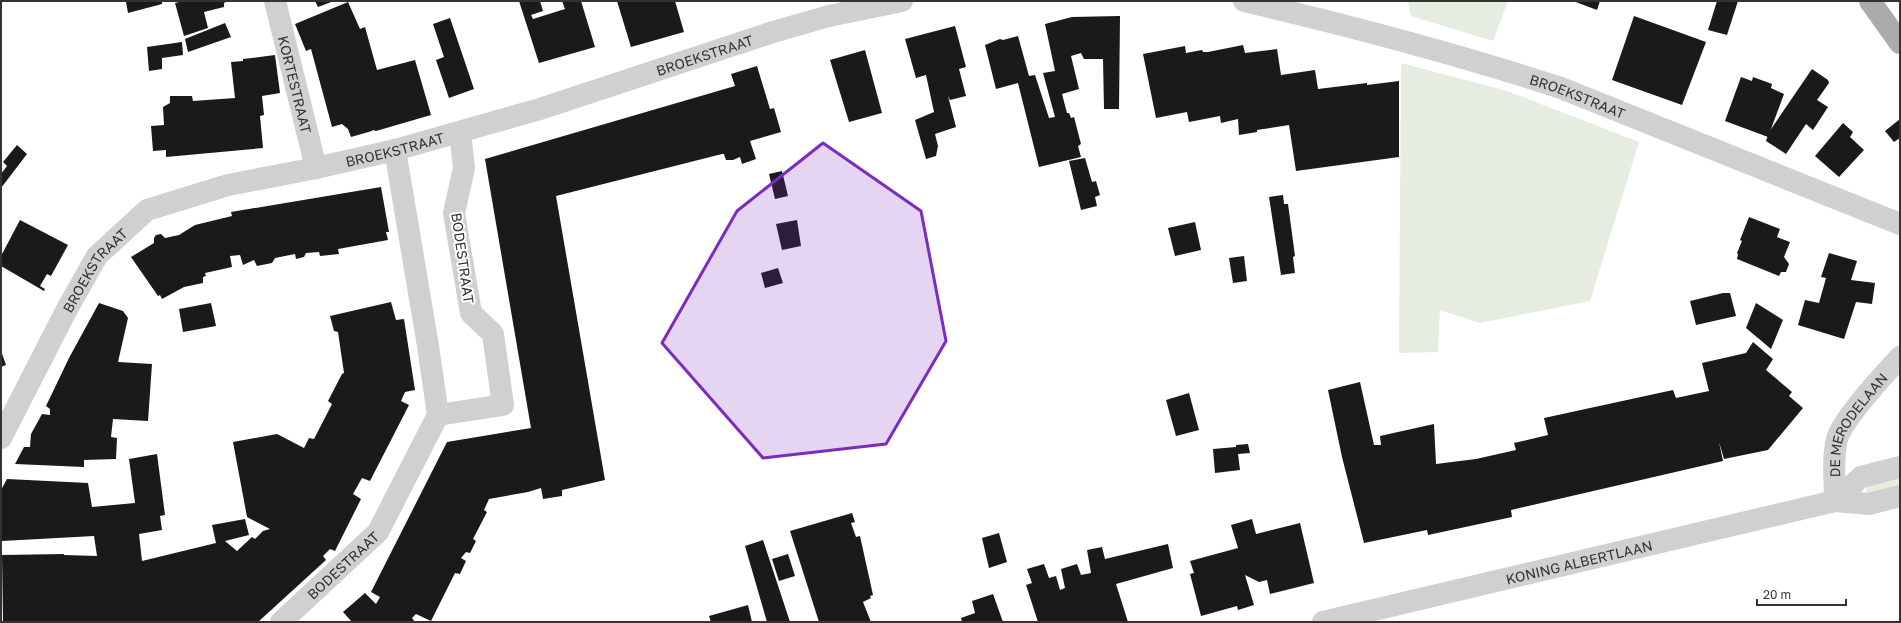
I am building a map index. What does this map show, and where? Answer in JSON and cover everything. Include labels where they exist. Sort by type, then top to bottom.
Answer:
[{"type":"main road","points":[[1870,1],[1900,43]]},
{"type":"street","name":"KORTESTRAAT","points":[[275,1],[316,168]]},
{"type":"street","name":"BROEKSTRAAT","points":[[1,438],[67,309],[97,256],[147,210],[228,185],[316,168],[395,150],[540,109],[787,28],[829,16],[902,1]]},
{"type":"street","name":"BROEKSTRAAT","points":[[1244,1],[1357,28],[1561,88],[1900,224]]},
{"type":"street","name":"BODESTRAAT","points":[[281,622],[378,532],[438,415],[503,405],[493,334],[471,313],[454,213],[464,168],[460,132]]},
{"type":"street","points":[[395,150],[438,415]]},
{"type":"street","name":"DE MERODELAAN","points":[[1834,501],[1835,459],[1838,438],[1851,416],[1900,357]]},
{"type":"street","name":"KONING ALBERTLAAN","points":[[1834,501],[1861,477],[1900,467]]},
{"type":"street","name":"KONING ALBERTLAAN","points":[[1323,622],[1834,501],[1869,504],[1900,496]]},
{"type":"highlighted area","points":[[823,143],[921,211],[946,341],[886,444],[763,458],[662,343],[737,211]]},
{"type":"shaded area","points":[[1408,1],[1508,1],[1493,41],[1411,16]]},
{"type":"shaded area","points":[[1401,63],[1507,91],[1639,142],[1590,301],[1480,323],[1440,310],[1438,352],[1399,353]]},
{"type":"shaded area","points":[[1900,477],[1900,488],[1868,496],[1866,491],[1868,485]]},
{"type":"building","points":[[127,1],[162,1],[162,4],[128,13]]},
{"type":"building","points":[[183,1],[228,1],[224,3],[224,7],[204,12],[208,28],[184,36],[175,3]]},
{"type":"building","points":[[315,1],[334,1],[318,7]]},
{"type":"building","points":[[519,1],[540,1],[543,11],[531,15],[533,19],[565,9],[562,1],[581,1],[595,47],[539,63]]},
{"type":"building","points":[[617,1],[675,1],[684,32],[631,47]]},
{"type":"building","points":[[1573,1],[1600,1],[1597,10]]},
{"type":"building","points":[[1717,1],[1738,1],[1727,35],[1708,30]]},
{"type":"building","points":[[348,2],[360,29],[365,27],[377,70],[415,60],[431,115],[351,137],[348,129],[342,124],[332,127],[311,49],[306,51],[295,24]]},
{"type":"building","points":[[1120,16],[1119,109],[1104,109],[1103,59],[1084,59],[1081,53],[1071,56],[1079,89],[1062,94],[1067,113],[1069,113],[1071,118],[1074,117],[1081,144],[1078,146],[1081,157],[1039,167],[1018,83],[996,89],[985,45],[1000,39],[1003,40],[1018,36],[1029,76],[1035,75],[1049,118],[1055,117],[1043,73],[1055,71],[1045,24],[1072,17]]},
{"type":"building","points":[[1634,16],[1706,42],[1682,105],[1612,80]]},
{"type":"building","points":[[450,18],[474,89],[449,98],[436,60],[444,57],[433,24]]},
{"type":"building","points":[[225,23],[231,37],[188,52],[185,39]]},
{"type":"building","points":[[955,26],[966,67],[959,69],[966,96],[950,100],[948,96],[956,127],[935,134],[938,146],[936,156],[926,159],[915,120],[934,112],[926,75],[916,78],[905,39]]},
{"type":"building","points":[[182,42],[183,55],[162,58],[162,69],[149,71],[147,47]]},
{"type":"building","points":[[1243,45],[1245,53],[1277,49],[1281,75],[1315,70],[1318,89],[1399,81],[1399,157],[1296,171],[1289,125],[1257,130],[1257,132],[1239,135],[1238,119],[1221,123],[1220,116],[1189,122],[1187,112],[1156,118],[1143,54],[1185,46],[1186,53],[1202,50],[1203,52],[1208,52]]},
{"type":"building","points":[[865,50],[882,113],[849,122],[830,60]]},
{"type":"building","points":[[275,55],[280,93],[262,96],[264,115],[260,116],[263,148],[166,157],[166,150],[153,151],[151,126],[164,125],[163,107],[170,103],[170,96],[192,96],[193,101],[235,98],[231,62]]},
{"type":"building","points":[[757,66],[770,109],[774,108],[781,132],[750,141],[756,159],[742,164],[740,157],[733,160],[726,160],[724,154],[722,154],[556,196],[605,480],[562,490],[562,496],[543,499],[541,488],[528,492],[489,499],[484,510],[487,512],[473,539],[476,541],[470,553],[466,552],[461,558],[466,561],[460,574],[455,573],[431,621],[416,614],[412,618],[415,622],[352,622],[343,612],[365,593],[376,604],[380,597],[371,592],[447,442],[531,428],[485,159],[735,86],[731,74]]},
{"type":"building","points":[[1812,69],[1828,80],[1829,83],[1817,100],[1828,107],[1813,130],[1806,124],[1786,154],[1766,141],[1769,132]]},
{"type":"building","points":[[1741,77],[1752,81],[1753,77],[1772,84],[1771,88],[1784,94],[1768,137],[1725,121]]},
{"type":"building","points":[[1900,119],[1900,138],[1894,142],[1885,131]]},
{"type":"building","points":[[1843,123],[1853,132],[1850,137],[1864,150],[1839,177],[1815,156]]},
{"type":"building","points":[[17,145],[27,154],[1,188],[1,174],[7,166],[3,162]]},
{"type":"building","points":[[1085,158],[1092,182],[1096,181],[1100,195],[1095,197],[1097,206],[1081,210],[1069,161]]},
{"type":"building","points":[[782,171],[788,196],[775,199],[769,174]]},
{"type":"building","points":[[381,187],[389,232],[386,232],[388,240],[338,249],[339,254],[320,256],[319,252],[306,253],[304,257],[296,259],[295,254],[275,258],[272,263],[257,266],[254,260],[243,265],[240,255],[230,256],[232,267],[205,273],[206,276],[203,277],[203,283],[184,287],[162,299],[160,295],[158,296],[131,257],[154,243],[154,238],[156,235],[161,234],[165,238],[179,235],[195,225],[232,216],[231,212]]},
{"type":"building","points":[[1283,195],[1284,204],[1288,204],[1295,256],[1293,257],[1295,273],[1281,275],[1269,197]]},
{"type":"building","points":[[1749,217],[1780,229],[1777,237],[1790,242],[1784,257],[1789,264],[1786,272],[1781,272],[1779,276],[1737,259],[1737,253],[1742,241],[1740,240]]},
{"type":"building","points":[[20,220],[68,245],[51,276],[47,274],[40,286],[45,289],[44,291],[1,266],[1,256]]},
{"type":"building","points":[[797,220],[801,246],[782,250],[776,224]]},
{"type":"building","points":[[1195,222],[1201,250],[1175,256],[1168,228]]},
{"type":"building","points":[[1829,253],[1857,261],[1851,280],[1875,283],[1872,304],[1856,302],[1844,339],[1798,325],[1805,300],[1819,303],[1826,278],[1821,277]]},
{"type":"building","points":[[1244,256],[1247,281],[1233,283],[1229,258]]},
{"type":"building","points":[[778,268],[783,283],[765,288],[761,273]]},
{"type":"building","points":[[1723,293],[1730,293],[1736,316],[1696,325],[1690,301]]},
{"type":"building","points":[[391,302],[396,320],[404,319],[415,390],[405,392],[401,401],[409,405],[370,481],[362,478],[353,494],[361,499],[335,551],[330,549],[323,556],[326,560],[258,622],[3,622],[2,555],[64,554],[97,556],[94,536],[2,541],[1,490],[7,479],[88,483],[92,507],[135,503],[136,510],[129,459],[157,454],[165,515],[160,516],[162,530],[139,534],[142,561],[216,543],[212,525],[245,519],[249,535],[225,541],[237,551],[252,537],[255,539],[263,531],[270,529],[247,517],[233,442],[277,434],[304,448],[309,438],[314,439],[332,404],[328,401],[342,374],[344,373],[338,332],[334,331],[330,316]]},
{"type":"building","points":[[99,303],[123,311],[128,318],[118,362],[152,364],[148,421],[113,419],[111,437],[117,438],[116,459],[84,460],[84,467],[15,464],[24,447],[30,447],[31,434],[42,414],[50,415],[50,409],[46,406],[69,358]]},
{"type":"building","points":[[211,303],[216,326],[183,332],[179,309]]},
{"type":"building","points":[[1756,303],[1783,320],[1771,349],[1746,328]]},
{"type":"building","points":[[1753,342],[1773,359],[1766,370],[1792,392],[1789,396],[1803,408],[1768,450],[1724,459],[1719,442],[1723,461],[1511,510],[1512,517],[1428,535],[1427,530],[1364,543],[1342,457],[1328,390],[1360,382],[1374,445],[1381,445],[1380,436],[1434,424],[1436,464],[1476,459],[1516,450],[1514,443],[1548,435],[1544,418],[1673,390],[1676,398],[1709,391],[1702,363],[1746,353]]},
{"type":"building","points":[[1,351],[6,365],[1,367]]},
{"type":"building","points":[[1189,393],[1199,430],[1176,436],[1166,400]]},
{"type":"building","points":[[1248,444],[1250,453],[1238,454],[1240,470],[1215,473],[1213,449],[1236,447],[1236,445]]},
{"type":"building","points":[[852,513],[855,522],[851,523],[856,537],[860,536],[873,595],[870,596],[871,598],[863,602],[871,622],[819,622],[790,531]]},
{"type":"building","points":[[1252,519],[1256,534],[1300,523],[1314,583],[1270,594],[1267,580],[1259,582],[1245,575],[1254,605],[1238,610],[1237,606],[1201,616],[1190,574],[1194,573],[1190,561],[1238,548],[1231,525]]},
{"type":"building","points":[[999,533],[1007,562],[989,568],[982,538]]},
{"type":"building","points":[[763,540],[790,622],[767,622],[745,546]]},
{"type":"building","points":[[1168,544],[1173,568],[1116,584],[1128,622],[1038,622],[1026,585],[1032,583],[1027,569],[1044,564],[1049,578],[1056,576],[1060,590],[1065,588],[1061,569],[1077,564],[1081,575],[1091,573],[1087,550],[1102,547],[1105,559]]},
{"type":"building","points":[[788,554],[795,576],[779,581],[772,559]]},
{"type":"building","points":[[993,594],[1003,622],[962,622],[961,618],[975,613],[972,601]]},
{"type":"building","points":[[748,605],[752,622],[711,622],[709,616]]}]
